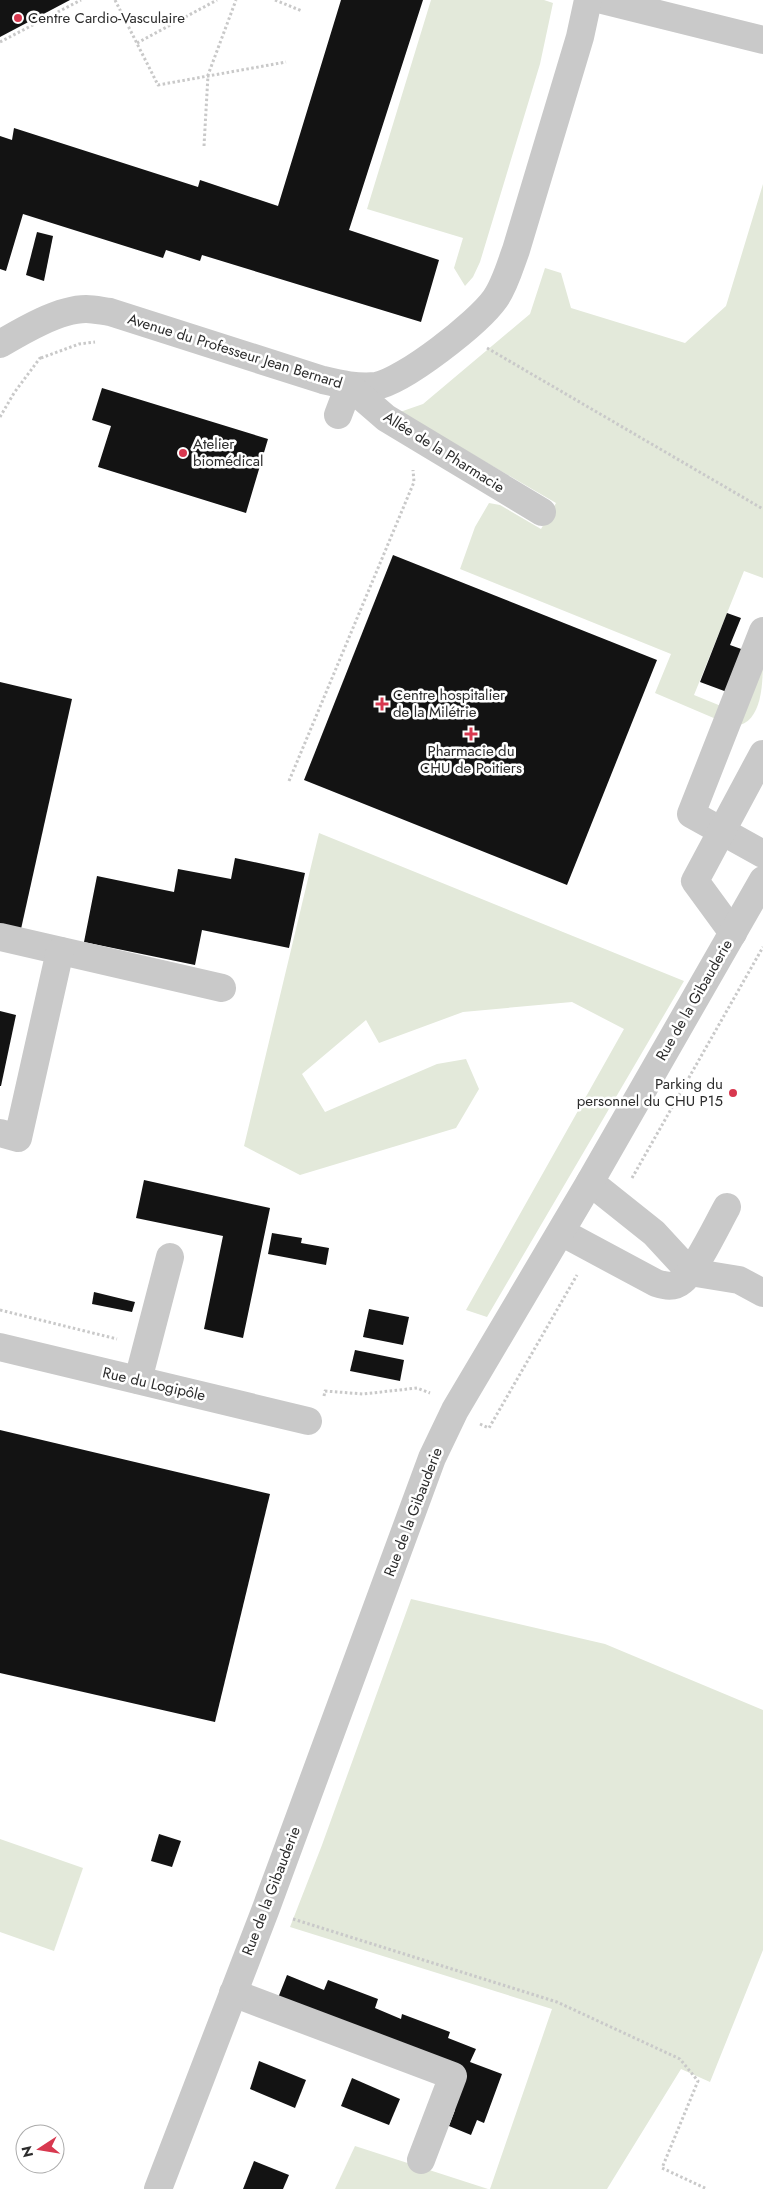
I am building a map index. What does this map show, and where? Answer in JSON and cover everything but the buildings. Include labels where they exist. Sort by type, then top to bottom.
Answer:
[{"type":"street","name":"Avenue du Professeur Jean Bernard","points":[[0,344],[33,326],[60,315],[85,309],[110,312],[314,377],[349,386],[376,386],[398,378],[417,366],[477,318],[495,299],[516,250],[580,37],[588,0]]},
{"type":"street","points":[[602,0],[763,40]]},
{"type":"street","points":[[338,415],[349,386]]},
{"type":"street","name":"Allée de la Pharmacie","points":[[349,386],[386,418],[542,512]]},
{"type":"street","points":[[763,631],[691,814],[763,854]]},
{"type":"street","points":[[733,932],[695,880],[763,754]]},
{"type":"street","name":"Rue de la Gibauderie","points":[[158,2189],[265,1911],[432,1458],[455,1410],[561,1232],[763,880]]},
{"type":"street","points":[[0,937],[58,961],[222,988]]},
{"type":"street","points":[[0,1133],[18,1138],[58,961]]},
{"type":"street","points":[[590,1182],[654,1233],[690,1272],[740,1280],[763,1293]]},
{"type":"street","points":[[561,1232],[656,1283],[667,1287],[681,1282],[690,1272],[727,1207]]},
{"type":"street","points":[[138,1380],[170,1256]]},
{"type":"street","name":"Rue du Logipôle","points":[[0,1347],[308,1421]]},
{"type":"street","points":[[233,1993],[453,2076],[421,2160]]},
{"type":"path","points":[[0,42],[81,0]]},
{"type":"path","points":[[115,0],[158,85],[286,62]]},
{"type":"path","points":[[137,43],[217,0]]},
{"type":"path","points":[[204,146],[208,75],[236,0]]},
{"type":"path","points":[[275,0],[302,11]]},
{"type":"path","points":[[40,358],[79,344],[98,342]]},
{"type":"path","points":[[483,346],[763,509]]},
{"type":"path","points":[[289,781],[414,482],[414,472],[409,463]]},
{"type":"path","points":[[0,1310],[147,1346]]},
{"type":"path","points":[[265,1911],[557,2002],[680,2059],[698,2081],[662,2168],[706,2189]]},
{"type":"green space","points":[[431,0],[544,0],[553,3],[540,64],[480,262],[473,277],[465,286],[454,268],[463,238],[367,209]]},
{"type":"green space","points":[[763,184],[763,578],[744,571],[694,695],[721,706],[716,719],[655,693],[671,654],[460,569],[475,527],[489,503],[500,505],[541,529],[556,503],[400,412],[423,404],[530,314],[545,268],[561,273],[571,308],[685,343],[726,306]]},
{"type":"green space","points":[[763,654],[762,688],[756,709],[744,723],[735,726]]},
{"type":"green space","points":[[319,833],[684,981],[487,1317],[466,1310],[624,1029],[572,1002],[463,1012],[379,1043],[366,1020],[302,1074],[325,1112],[437,1064],[466,1059],[479,1089],[456,1128],[300,1175],[244,1146]]},
{"type":"green space","points":[[411,1599],[605,1644],[763,1710],[763,1950],[710,2082],[681,2069],[607,2189],[490,2189],[552,2009],[290,1927],[322,1845]]},
{"type":"green space","points":[[0,1839],[83,1868],[54,1951],[0,1932]]},
{"type":"green space","points":[[355,2146],[488,2189],[335,2189]]},
{"type":"place","name":"Centre Cardio-Vasculaire","points":[[18,18]]},
{"type":"place","name":"Atelier biomédical","points":[[183,453]]},
{"type":"place","name":"Centre hospitalier de la Milétrie","points":[[382,704]]},
{"type":"place","name":"Pharmacie du CHU de Poitiers","points":[[471,734]]},
{"type":"place","name":"Parking du personnel du CHU P15","points":[[733,1093]]}]
